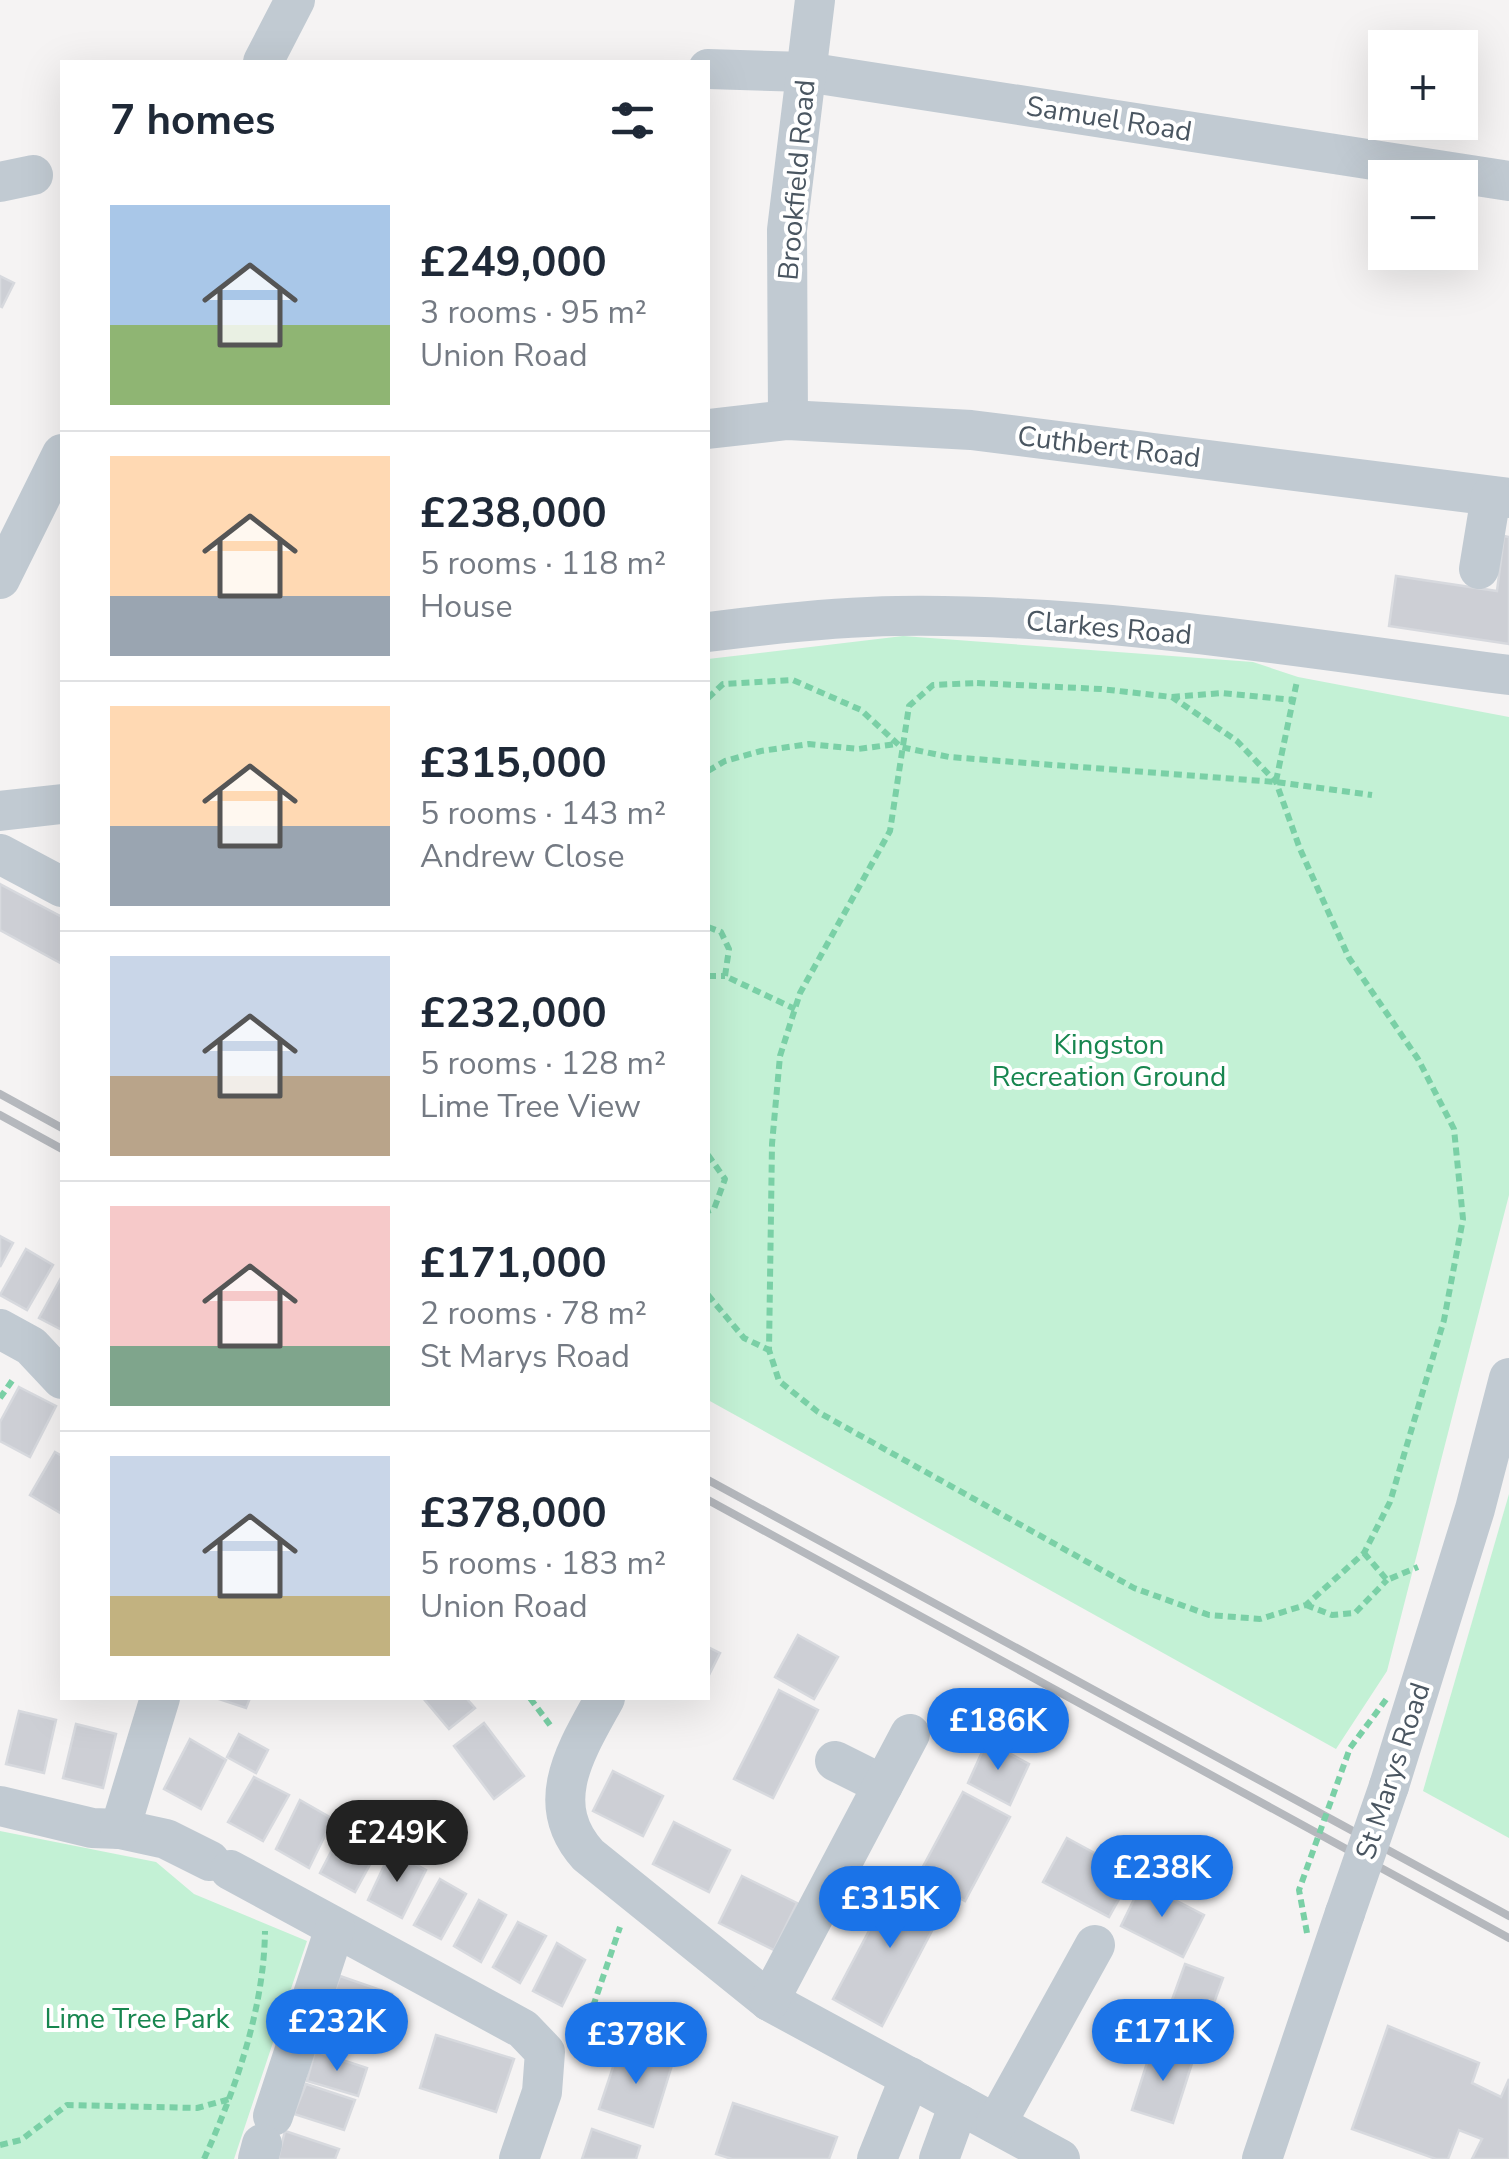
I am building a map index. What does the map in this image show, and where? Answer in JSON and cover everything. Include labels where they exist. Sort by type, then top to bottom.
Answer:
[{"type":"street","points":[[263,60],[295,0]]},
{"type":"street","name":"Brookfield Road","points":[[788,420],[788,230],[815,0]]},
{"type":"street","name":"Samuel Road","points":[[710,69],[806,72],[1509,181]]},
{"type":"street","name":"Cuthbert Road","points":[[710,429],[788,420],[971,430],[1500,497]]},
{"type":"street","points":[[0,579],[60,458]]},
{"type":"street","points":[[1478,569],[1500,497]]},
{"type":"street","name":"Clarkes Road","points":[[710,632],[895,616],[1010,619],[1096,624],[1509,676]]},
{"type":"street","points":[[0,811],[60,804]]},
{"type":"street","points":[[0,854],[60,886]]},
{"type":"street","points":[[0,1329],[31,1346],[60,1376]]},
{"type":"street","name":"St Marys Road","points":[[1262,2159],[1389,1786],[1475,1508],[1509,1378]]},
{"type":"street","points":[[120,1830],[159,1700]]},
{"type":"street","points":[[604,1700],[573,1756],[564,1799],[574,1839],[768,2000],[1060,2159]]},
{"type":"street","points":[[768,2000],[910,1734]]},
{"type":"street","points":[[834,1761],[884,1785]]},
{"type":"street","points":[[0,1806],[92,1828],[166,1839],[523,2029],[546,2052],[542,2092],[519,2159]]},
{"type":"street","points":[[264,2140],[335,1928]]},
{"type":"street","points":[[996,2124],[1095,1944]]},
{"type":"street","points":[[877,2159],[910,2077]]},
{"type":"street","points":[[939,2159],[959,2104]]},
{"type":"path","points":[[1276,782],[1302,649]]},
{"type":"path","points":[[710,696],[723,684],[793,680],[861,710],[899,746]]},
{"type":"path","points":[[1172,697],[1237,741],[1276,782],[1300,850],[1349,958],[1418,1059],[1454,1129],[1463,1219],[1444,1320],[1390,1502],[1364,1553],[1306,1605],[1260,1618],[1209,1615],[1134,1588],[818,1412],[779,1381],[769,1350],[772,1144],[780,1056],[800,994],[890,831],[899,746],[909,706],[933,685],[1028,684],[1172,697],[1222,693],[1294,700]]},
{"type":"path","points":[[710,769],[725,761],[809,744],[858,749],[899,746],[949,756],[1061,768],[1276,782],[1372,795]]},
{"type":"path","points":[[710,928],[721,932],[729,949],[725,976]]},
{"type":"path","points":[[710,976],[725,976],[795,1010]]},
{"type":"path","points":[[710,1159],[725,1179],[714,1209],[710,1210]]},
{"type":"path","points":[[710,1298],[744,1338],[769,1350]]},
{"type":"path","points":[[1364,1553],[1387,1580]]},
{"type":"path","points":[[1306,1605],[1332,1615],[1354,1613],[1387,1580],[1416,1567],[1430,1570]]},
{"type":"path","points":[[1307,1934],[1299,1890],[1350,1748],[1388,1697]]},
{"type":"path","points":[[204,2159],[231,2098],[264,1969],[265,1889]]},
{"type":"path","points":[[544,2066],[583,2036],[603,1970],[634,1892]]},
{"type":"path","points":[[0,2145],[21,2140],[67,2106],[197,2108],[231,2098]]},
{"type":"green space","name":"Kingston Recreation Ground","points":[[903,636],[1253,662],[1298,677],[1509,717],[1509,1195],[1387,1671],[1336,1749],[710,1401],[710,659]]},
{"type":"green space","points":[[1509,1494],[1509,1838],[1423,1791]]},
{"type":"green space","name":"Lime Tree Park","points":[[0,1831],[156,1862],[194,1894],[307,1941],[234,2159],[0,2159]]},
{"type":"building","points":[[0,276],[14,283],[2,307],[0,306]]},
{"type":"building","points":[[1504,536],[1509,537],[1509,644],[1389,626],[1396,576],[1497,591]]},
{"type":"building","points":[[0,884],[60,916],[60,963],[0,930]]},
{"type":"building","points":[[0,1236],[13,1243],[0,1267]]},
{"type":"building","points":[[26,1249],[53,1265],[27,1310],[0,1295]]},
{"type":"building","points":[[60,1280],[60,1329],[39,1318]]},
{"type":"building","points":[[19,1387],[56,1406],[30,1457],[0,1441],[0,1422]]},
{"type":"building","points":[[55,1452],[60,1455],[60,1513],[30,1495]]},
{"type":"building","points":[[798,1635],[838,1657],[814,1699],[775,1677]]},
{"type":"building","points":[[710,1648],[720,1653],[710,1673]]},
{"type":"building","points":[[779,1690],[818,1710],[773,1798],[734,1779]]},
{"type":"building","points":[[222,1700],[249,1700],[246,1708]]},
{"type":"building","points":[[425,1700],[468,1700],[475,1708],[449,1729]]},
{"type":"building","points":[[19,1711],[56,1720],[44,1773],[6,1764]]},
{"type":"building","points":[[484,1723],[524,1776],[494,1799],[454,1746]]},
{"type":"building","points":[[76,1724],[116,1734],[103,1788],[63,1778]]},
{"type":"building","points":[[239,1734],[268,1750],[256,1773],[227,1757]]},
{"type":"building","points":[[190,1739],[226,1760],[201,1809],[164,1789]]},
{"type":"building","points":[[987,1741],[1029,1764],[1010,1805],[968,1783]]},
{"type":"building","points":[[613,1771],[663,1796],[643,1836],[593,1811]]},
{"type":"building","points":[[254,1777],[289,1795],[263,1841],[228,1822]]},
{"type":"building","points":[[963,1792],[1010,1817],[965,1901],[918,1876]]},
{"type":"building","points":[[300,1800],[333,1819],[309,1868],[276,1849]]},
{"type":"building","points":[[674,1822],[730,1850],[709,1892],[653,1864]]},
{"type":"building","points":[[344,1827],[380,1846],[355,1892],[320,1873]]},
{"type":"building","points":[[1067,1838],[1133,1874],[1109,1917],[1043,1882]]},
{"type":"building","points":[[391,1851],[426,1870],[402,1918],[368,1900]]},
{"type":"building","points":[[742,1876],[797,1903],[774,1950],[719,1923]]},
{"type":"building","points":[[898,1876],[947,1902],[882,2026],[833,1999]]},
{"type":"building","points":[[440,1879],[466,1894],[441,1939],[414,1925]]},
{"type":"building","points":[[1142,1883],[1204,1915],[1183,1957],[1121,1926]]},
{"type":"building","points":[[479,1900],[506,1915],[481,1962],[454,1946]]},
{"type":"building","points":[[518,1922],[546,1936],[520,1983],[493,1967]]},
{"type":"building","points":[[557,1943],[585,1960],[562,2006],[533,1991]]},
{"type":"building","points":[[1185,1964],[1223,1978],[1198,2047],[1160,2033]]},
{"type":"building","points":[[340,1976],[392,1994],[380,2033],[326,2016]]},
{"type":"building","points":[[1388,2026],[1479,2063],[1472,2083],[1501,2097],[1509,2079],[1509,2159],[1472,2159],[1482,2139],[1459,2130],[1448,2159],[1436,2159],[1352,2129]]},
{"type":"building","points":[[436,2035],[514,2059],[496,2112],[420,2088]]},
{"type":"building","points":[[1153,2044],[1194,2057],[1173,2123],[1132,2110]]},
{"type":"building","points":[[620,2046],[672,2065],[653,2127],[599,2109]]},
{"type":"building","points":[[315,2051],[367,2068],[358,2096],[307,2081]]},
{"type":"building","points":[[306,2084],[355,2100],[344,2130],[294,2114]]},
{"type":"building","points":[[733,2103],[837,2137],[829,2159],[732,2159],[716,2154]]},
{"type":"building","points":[[592,2129],[640,2146],[636,2159],[582,2159]]},
{"type":"building","points":[[285,2131],[339,2149],[335,2159],[278,2159]]},
{"type":"railway","points":[[0,1094],[60,1127]]},
{"type":"railway","points":[[0,1115],[60,1148]]},
{"type":"railway","points":[[710,1481],[1509,1916]]},
{"type":"railway","points":[[710,1501],[1509,1938]]}]
